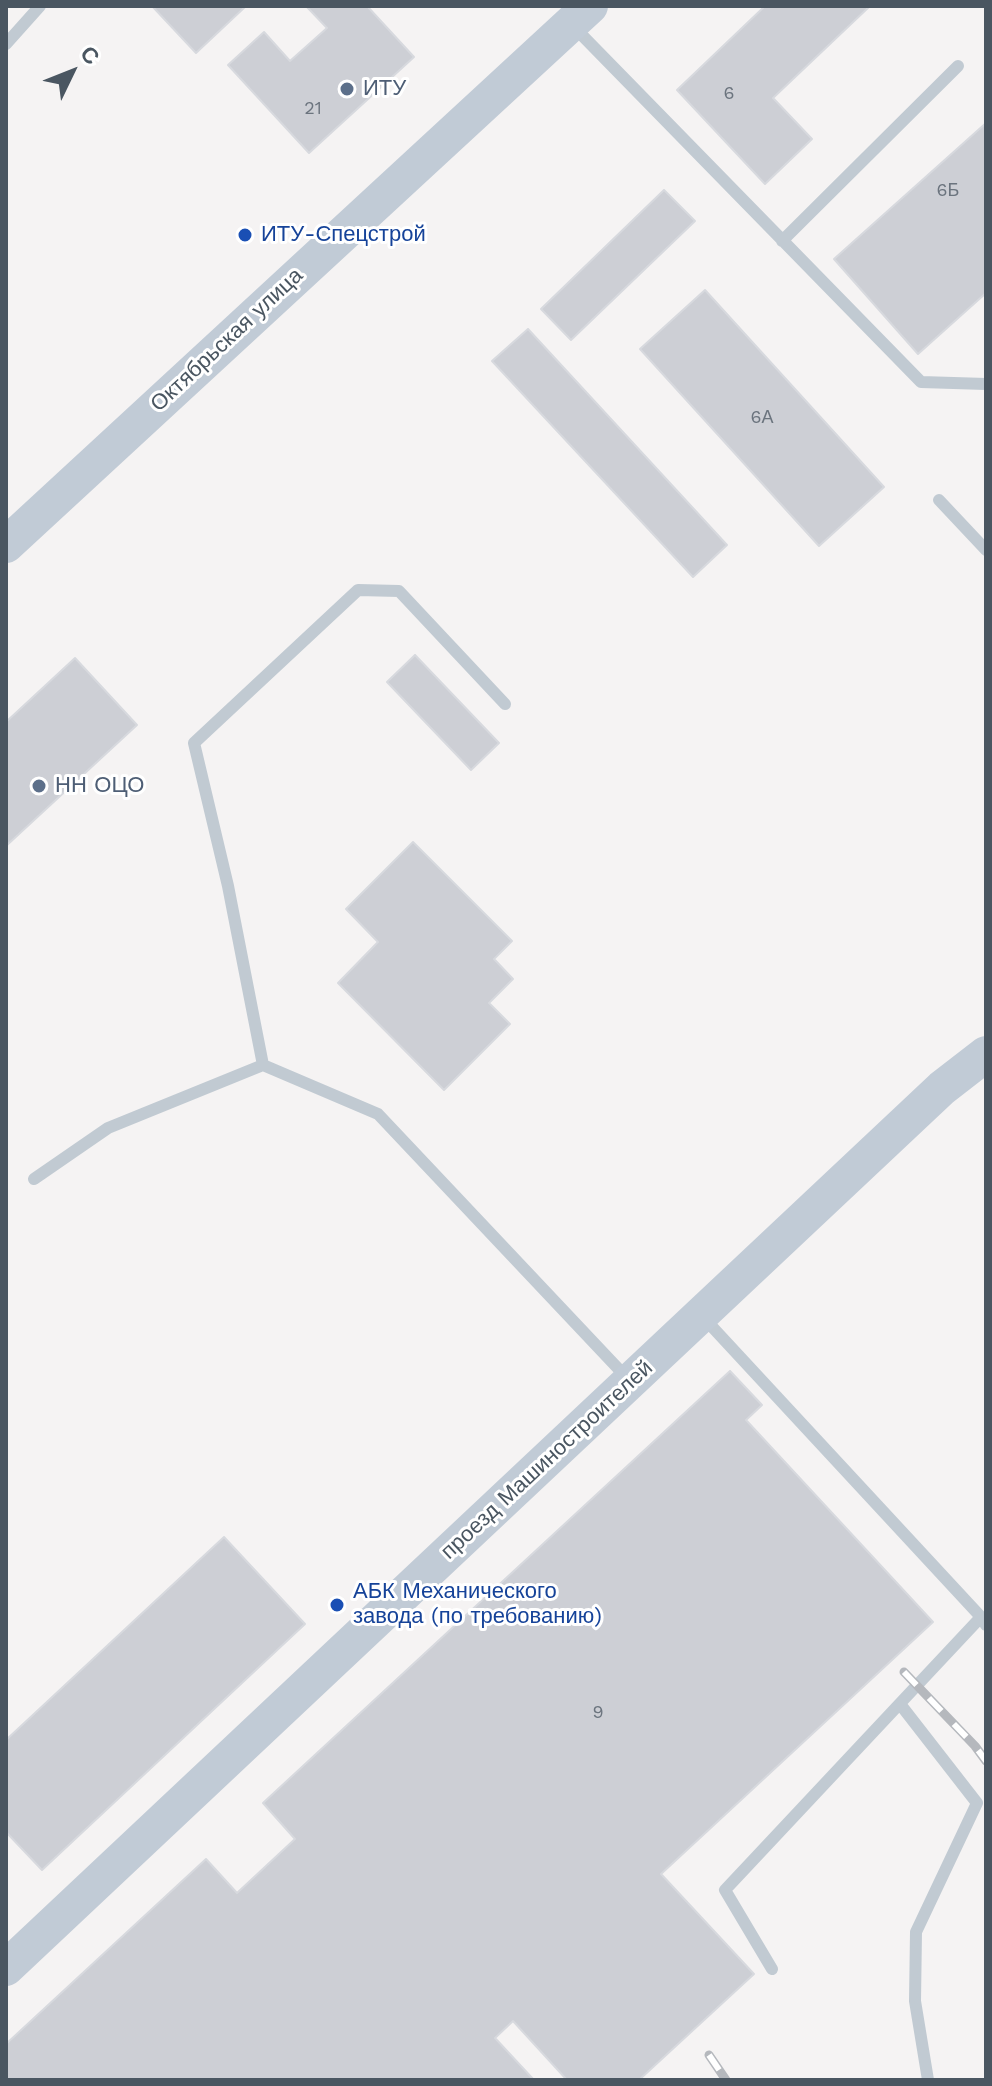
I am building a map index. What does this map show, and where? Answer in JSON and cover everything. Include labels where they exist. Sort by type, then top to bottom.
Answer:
[{"type":"street","name":"Октябрьская улица","points":[[8,538],[581,15]]},
{"type":"street","name":"проезд Машиностроителей","points":[[6,1968],[942,1088],[986,1054]]},
{"type":"lane","points":[[6,44],[40,6]]},
{"type":"lane","points":[[581,15],[782,241],[921,382],[986,384]]},
{"type":"lane","points":[[782,241],[958,66]]},
{"type":"lane","points":[[939,500],[986,550]]},
{"type":"lane","points":[[263,1065],[228,886],[194,743],[358,590],[399,591],[505,704]]},
{"type":"lane","points":[[34,1179],[108,1128],[263,1065],[378,1114],[630,1381]]},
{"type":"lane","points":[[701,1314],[984,1621],[900,1704],[725,1890],[772,1969]]},
{"type":"lane","points":[[900,1704],[977,1803],[916,1932],[915,2001],[928,2080]]},
{"type":"building","points":[[152,6],[246,6],[196,53]]},
{"type":"building","points":[[306,6],[367,6],[414,57],[309,153],[228,65],[264,32],[290,61],[327,28]]},
{"type":"building","points":[[765,6],[870,6],[773,98],[812,139],[765,184],[677,90]]},
{"type":"building","points":[[986,123],[986,293],[918,354],[834,259]]},
{"type":"building","points":[[664,190],[695,221],[571,340],[541,309]]},
{"type":"building","points":[[705,290],[884,487],[819,546],[640,349]]},
{"type":"building","points":[[528,329],[727,545],[693,577],[492,361]]},
{"type":"building","points":[[415,655],[499,743],[471,770],[387,682]]},
{"type":"building","name":"НН ОЦО","points":[[75,658],[137,725],[6,846],[6,722]]},
{"type":"building","points":[[413,842],[512,941],[494,959],[513,979],[489,1003],[510,1024],[444,1090],[338,983],[378,942],[346,909]]},
{"type":"building","points":[[730,1371],[762,1405],[746,1420],[933,1622],[661,1874],[754,1974],[639,2080],[567,2080],[513,2021],[495,2038],[534,2080],[6,2080],[6,2044],[206,1859],[237,1893],[295,1839],[263,1803]]},
{"type":"building","points":[[224,1537],[305,1624],[42,1870],[6,1832],[6,1740]]},
{"type":"railway","points":[[904,1672],[986,1761]]},
{"type":"railway","points":[[709,2055],[726,2080]]},
{"type":"place","name":"ИТУ","points":[[347,89]]},
{"type":"place","name":"ИТУ-Спецстрой","points":[[245,235]]},
{"type":"place","name":"НН ОЦО","points":[[39,786]]},
{"type":"place","name":"АБК Механического завода (по требованию)","points":[[337,1605]]}]
